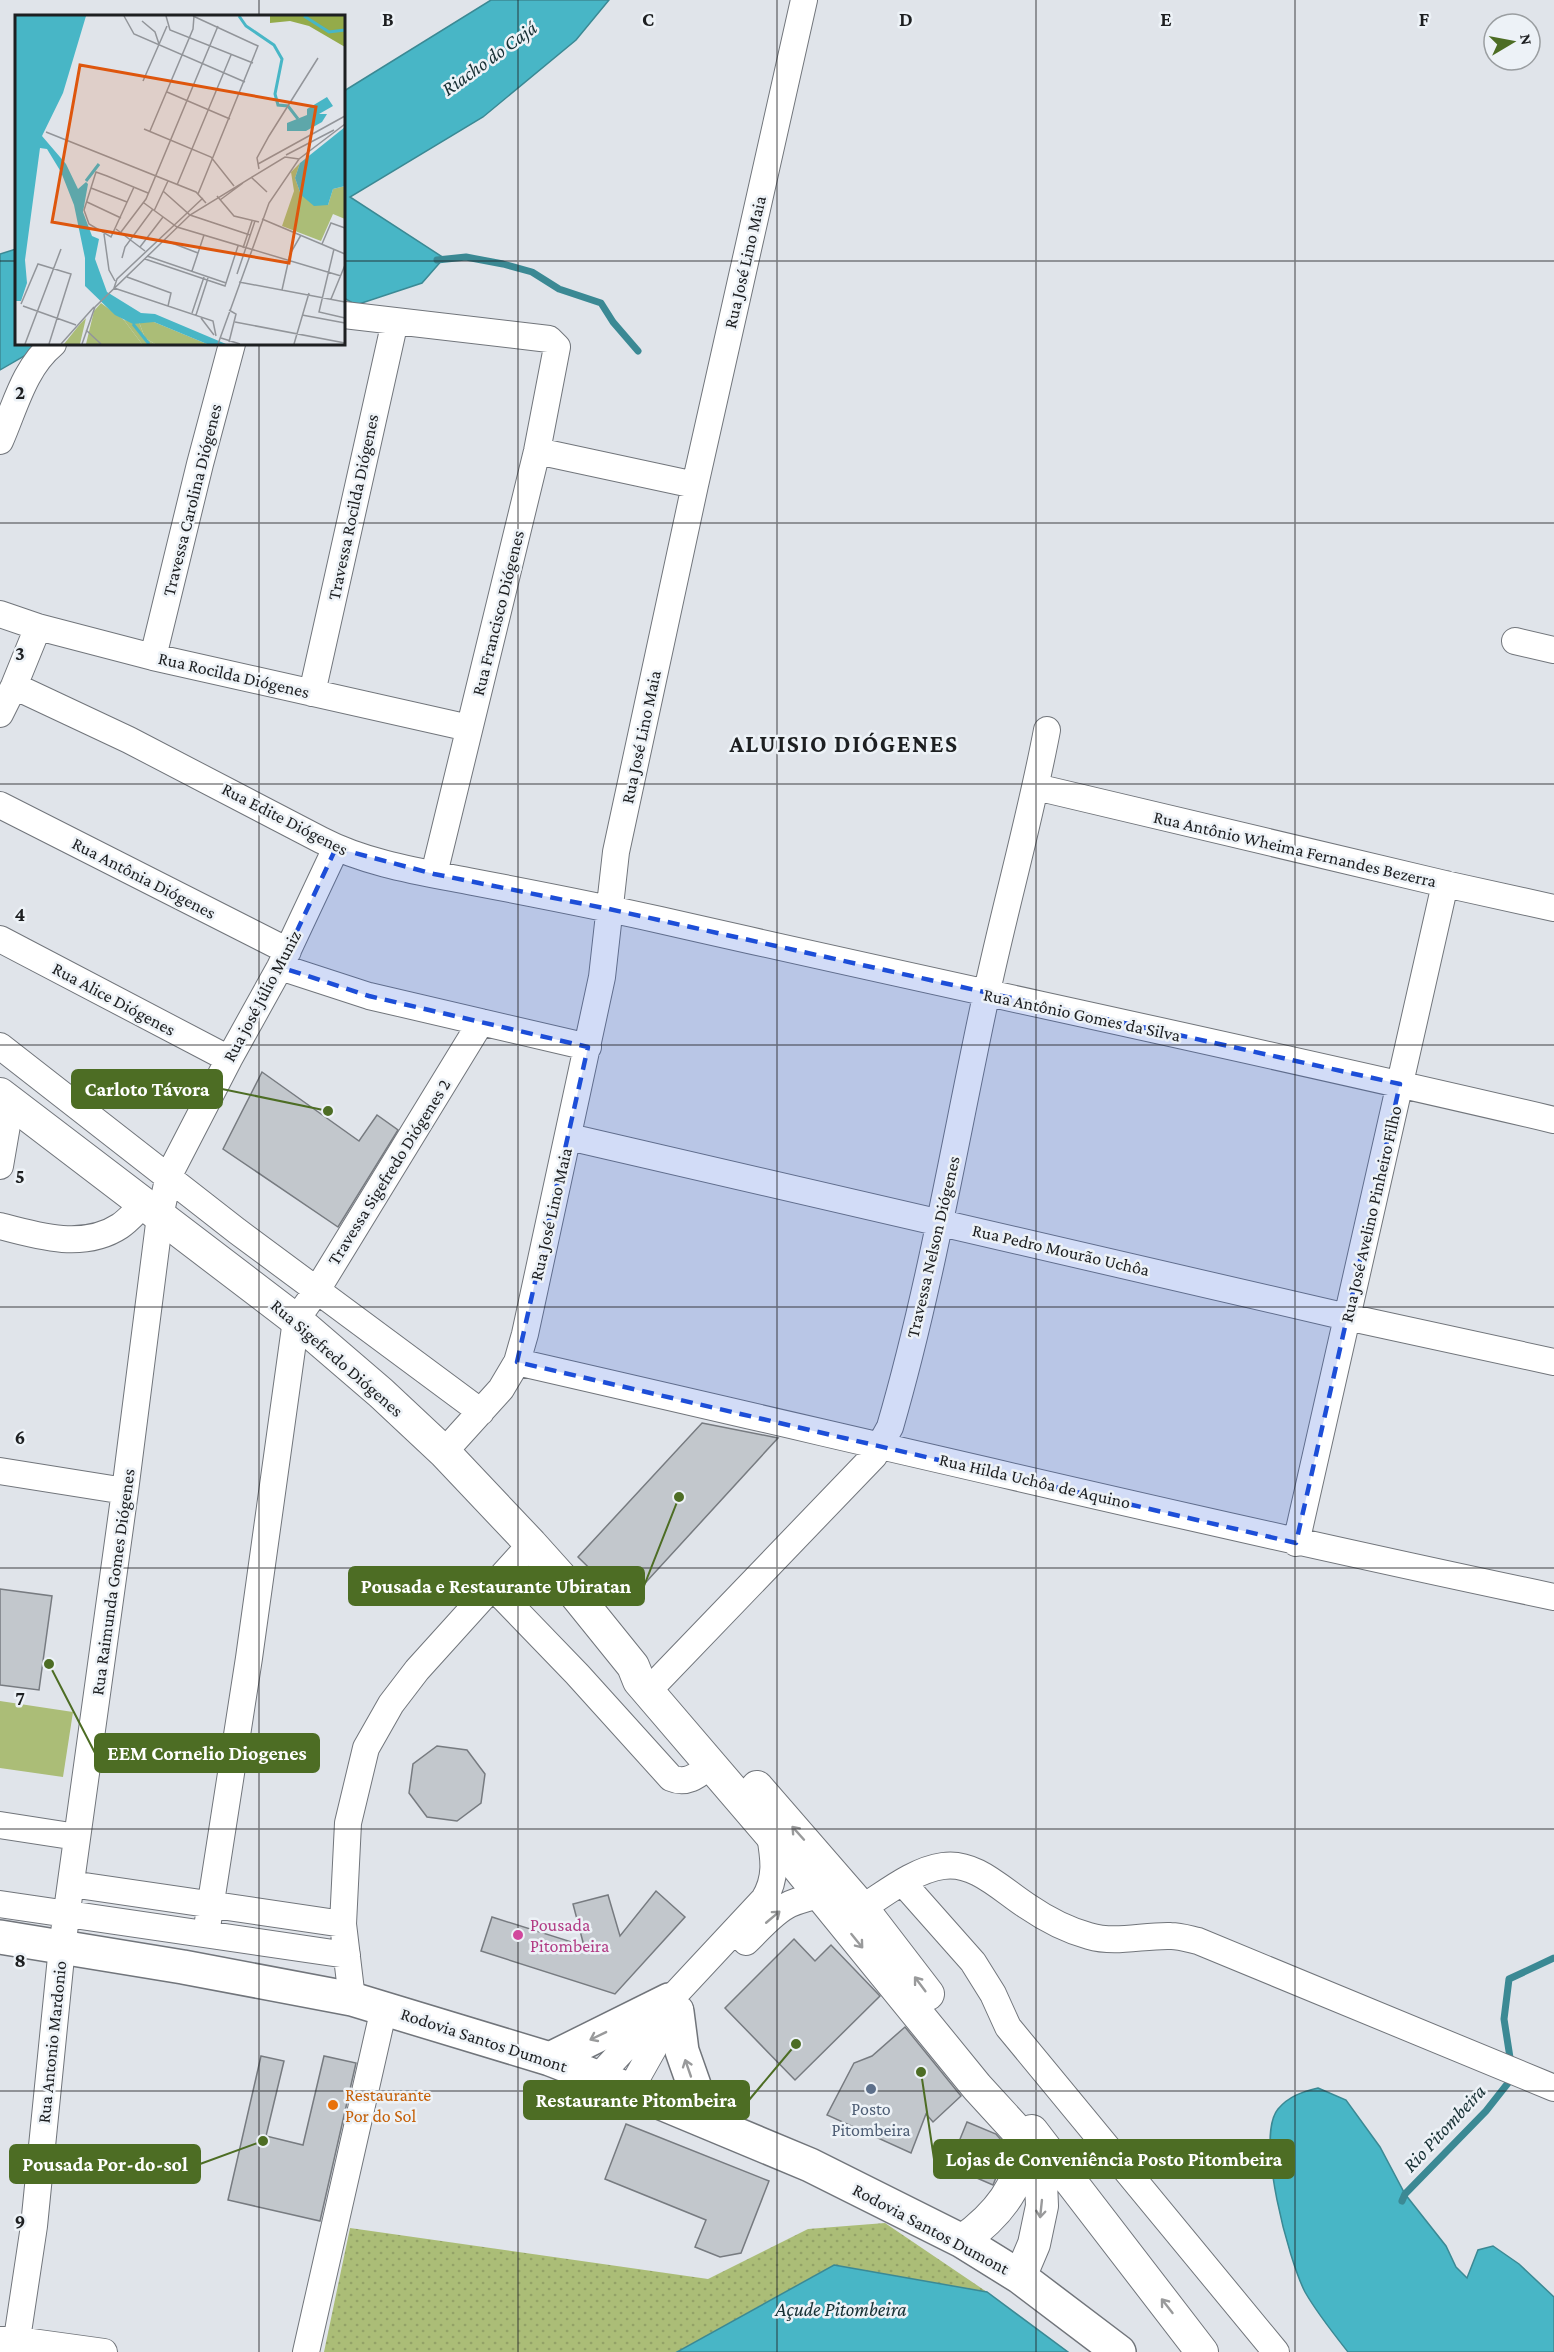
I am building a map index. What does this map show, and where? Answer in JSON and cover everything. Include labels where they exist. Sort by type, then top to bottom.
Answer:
[{"type":"highway","name":"Rodovia Santos Dumont","points":[[0,1937],[352,1999],[598,2077],[810,2165],[962,2241],[1020,2277],[1119,2352]]},
{"type":"highway","points":[[550,2060],[673,2006],[682,2050],[707,2122]]},
{"type":"main road","name":"Rua Sigefredo Diógenes","points":[[6,1098],[296,1320],[381,1394],[444,1452],[531,1544],[646,1679]]},
{"type":"main road","points":[[646,1679],[711,1765],[770,1835],[830,1888],[862,1908],[1202,2352]]},
{"type":"main road","points":[[646,1679],[830,1888],[977,2087],[1020,2134],[1034,2158],[1041,2182],[1042,2206],[1034,2244],[1020,2277]]},
{"type":"main road","points":[[962,2241],[992,2216],[1016,2182],[1021,2163],[1020,2134]]},
{"type":"street","name":"Rua José Lino Maia","points":[[444,1452],[501,1389],[517,1362],[588,1047],[607,942],[616,852],[695,485],[804,0]]},
{"type":"street","points":[[345,315],[394,321]]},
{"type":"street","name":"Rua Francisco Diógenes","points":[[394,321],[549,339],[557,347],[537,451],[434,874]]},
{"type":"street","name":"Travessa Rocilda Diógenes","points":[[312,693],[394,321]]},
{"type":"street","points":[[3,434],[36,361],[53,345]]},
{"type":"street","name":"Travessa Carolina Diógenes","points":[[153,657],[232,345]]},
{"type":"street","points":[[537,451],[695,485]]},
{"type":"street","name":"Rua Rocilda Diógenes","points":[[0,614],[38,627],[153,657],[470,728]]},
{"type":"street","points":[[0,714],[38,627]]},
{"type":"street","points":[[1515,641],[1554,650]]},
{"type":"street","name":"Rua Edite Diógenes","points":[[14,686],[129,740],[336,848],[381,862],[434,874],[609,909]]},
{"type":"street","name":"Travessa Nelson Diógenes","points":[[646,1679],[856,1475],[881,1445],[890,1427],[940,1222],[986,994],[1036,787],[1047,730]]},
{"type":"street","name":"Rua Antônio Wheima Fernandes Bezerra","points":[[1036,787],[1444,885],[1554,908]]},
{"type":"street","name":"Rua Antônia Diógenes","points":[[0,805],[284,959],[369,996],[588,1047]]},
{"type":"street","name":"Rua josé Júlio Muniz","points":[[152,1210],[229,1059],[284,959],[336,848]]},
{"type":"street","name":"Rua José Avelino Pinheiro Filho","points":[[1296,1543],[1444,885]]},
{"type":"street","name":"Rua Antônio Gomes da Silva","points":[[609,909],[1554,1120]]},
{"type":"street","name":"Rua Alice Diógenes","points":[[0,939],[229,1059]]},
{"type":"street","name":"Travessa Sigefredo Diógenes 2","points":[[296,1320],[317,1290],[481,1022]]},
{"type":"street","points":[[0,1046],[317,1290],[481,1412]]},
{"type":"street","points":[[0,1166],[6,1098]]},
{"type":"street","name":"Rua Pedro Mourão Uchôa","points":[[568,1137],[1347,1317],[1554,1362]]},
{"type":"street","points":[[0,1226],[52,1239],[88,1237],[111,1231],[152,1210]]},
{"type":"street","name":"Rua Raimunda Gomes Diógenes","points":[[62,1947],[125,1491],[152,1210]]},
{"type":"street","points":[[206,1934],[249,1658],[296,1320]]},
{"type":"street","name":"Rua Hilda Uchôa de Aquino","points":[[517,1362],[1296,1543],[1554,1597]]},
{"type":"street","points":[[0,1471],[125,1491]]},
{"type":"street","points":[[352,1999],[343,1924],[348,1823],[366,1748],[391,1704],[417,1671],[531,1544]]},
{"type":"street","points":[[492,1586],[577,1674],[671,1778],[680,1782],[688,1780],[711,1765]]},
{"type":"street","points":[[0,1825],[77,1838]]},
{"type":"street","points":[[630,2090],[661,2035],[673,2006],[767,1894],[773,1880],[774,1858],[770,1835]]},
{"type":"street","points":[[862,1908],[921,1872],[944,1865],[962,1866],[984,1875],[1028,1907],[1076,1932],[1093,1937],[1119,1940],[1173,1936],[1198,1941],[1554,2088]]},
{"type":"street","points":[[903,1883],[978,1970],[1015,2036],[1276,2352]]},
{"type":"street","points":[[70,1884],[343,1924]]},
{"type":"street","points":[[598,2077],[775,1913],[830,1888]]},
{"type":"street","points":[[0,1904],[347,1954]]},
{"type":"street","name":"Rua Antonio Mardonio","points":[[11,2344],[34,2226],[62,1947]]},
{"type":"street","points":[[306,2352],[384,2008]]},
{"type":"street","points":[[11,2344],[104,2352]]},
{"type":"highlighted area","points":[[336,848],[434,874],[609,909],[1400,1084],[1296,1543],[517,1362],[588,1047],[369,996],[280,967]]},
{"type":"green space","points":[[0,1701],[73,1712],[63,1777],[0,1768]]},
{"type":"green space","points":[[885,2223],[987,2292],[834,2265],[677,2352],[324,2352],[350,2228],[708,2279],[808,2229]]},
{"type":"water","name":"Riacho do Cajá","points":[[491,0],[609,0],[576,40],[483,117],[350,197],[444,258],[422,283],[356,305],[345,299],[345,90]]},
{"type":"water","points":[[15,249],[15,345],[43,345],[0,370],[0,254]]},
{"type":"water","points":[[1318,2088],[1346,2100],[1380,2147],[1405,2194],[1446,2246],[1456,2267],[1467,2278],[1478,2250],[1493,2246],[1519,2264],[1554,2297],[1554,2352],[1348,2352],[1315,2308],[1298,2276],[1283,2228],[1272,2171],[1270,2145],[1272,2124],[1278,2109],[1296,2095]]},
{"type":"water","name":"Açude Pitombeira","points":[[834,2265],[987,2292],[1068,2352],[677,2352]]},
{"type":"building","points":[[262,1072],[359,1141],[377,1115],[398,1130],[338,1227],[223,1149]]},
{"type":"building","points":[[702,1423],[778,1438],[626,1604],[578,1557]]},
{"type":"building","points":[[0,1589],[52,1596],[39,1690],[0,1685]]},
{"type":"building","points":[[437,1746],[467,1750],[485,1774],[481,1803],[457,1821],[427,1817],[409,1793],[413,1764]]},
{"type":"building","name":"Pousada Pitombeira","points":[[656,1891],[685,1917],[615,1994],[481,1951],[492,1917],[584,1946],[573,1904],[608,1895],[620,1936]]},
{"type":"building","points":[[794,1939],[815,1961],[831,1945],[880,1996],[795,2080],[725,2008]]},
{"type":"building","points":[[905,2027],[961,2096],[933,2122],[926,2114],[911,2153],[827,2115],[854,2063],[872,2056]]},
{"type":"building","points":[[261,2056],[284,2061],[266,2136],[303,2145],[324,2056],[356,2063],[320,2221],[228,2200]]},
{"type":"building","name":"Posto Pitombeira","points":[[967,2122],[996,2134],[1002,2141],[1001,2165],[993,2185],[949,2166]]},
{"type":"building","points":[[626,2124],[769,2181],[741,2253],[720,2257],[695,2247],[706,2220],[605,2179]]},
{"type":"waterway","points":[[437,260],[466,257],[503,264],[532,272],[559,289],[601,303],[613,322],[638,351]]},
{"type":"waterway","name":"Rio Pitombeira","points":[[1511,2064],[1504,2019],[1509,1979],[1554,1958]]},
{"type":"waterway","name":"Rio Pitombeira","points":[[1402,2201],[1405,2194],[1486,2111],[1512,2075]]},
{"type":"place","name":"Carloto Távora","points":[[328,1111]]},
{"type":"place","name":"Pousada e Restaurante Ubiratan","points":[[679,1497]]},
{"type":"place","name":"EEM Cornelio Diogenes","points":[[49,1664]]},
{"type":"place","name":"Pousada Pitombeira","points":[[518,1935]]},
{"type":"place","name":"Restaurante Pitombeira","points":[[796,2044]]},
{"type":"place","name":"Lojas de Conveniência Posto Pitombeira","points":[[921,2072]]},
{"type":"place","name":"Posto Pitombeira","points":[[871,2089]]},
{"type":"place","name":"Restaurante Por do Sol","points":[[333,2105]]},
{"type":"place","name":"Pousada Por-do-sol","points":[[263,2141]]},
{"type":"district","name":"ALUISIO DIÓGENES","points":[[844,743]]}]
